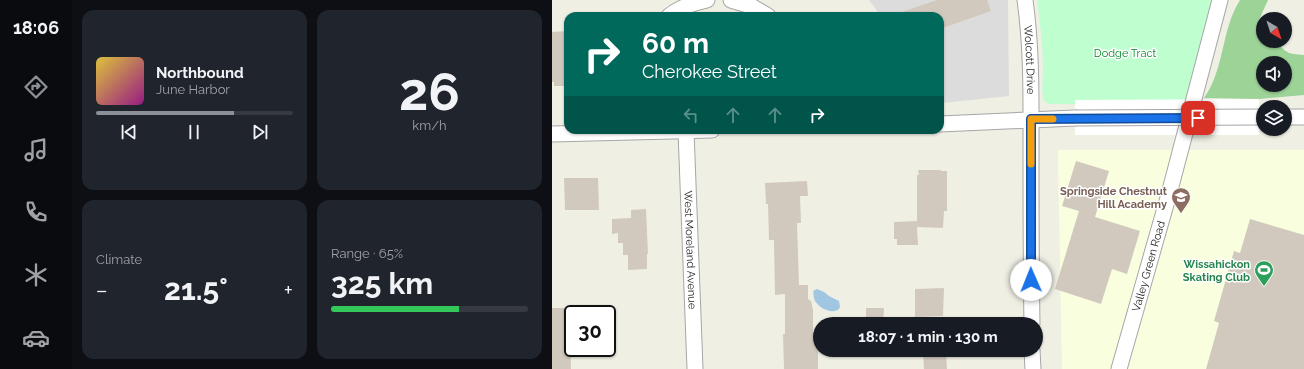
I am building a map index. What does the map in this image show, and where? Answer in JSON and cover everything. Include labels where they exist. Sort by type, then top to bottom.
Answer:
[{"type":"street","points":[[674,12],[693,2],[707,0]]},
{"type":"street","points":[[731,0],[751,6],[761,12]]},
{"type":"street","name":"Wolcott Drive","points":[[1025,0],[1031,53],[1032,317]]},
{"type":"street","name":"Valley Green Road","points":[[1119,369],[1169,194],[1220,0]]},
{"type":"street","points":[[944,124],[1075,118],[1256,117]]},
{"type":"street","points":[[1292,117],[1304,117]]},
{"type":"street","points":[[552,134],[564,134]]},
{"type":"street","name":"West Moreland Avenue","points":[[686,134],[695,369]]},
{"type":"street","points":[[1032,357],[1033,369]]},
{"type":"shaded area","points":[[869,0],[1008,0],[1009,96],[944,103],[944,12],[878,12]]},
{"type":"shaded area","name":"Springside Chestnut Hill Academy","points":[[1058,150],[1304,150],[1304,369],[1062,369]]},
{"type":"green space","name":"Dodge Tract","points":[[1037,0],[1212,0],[1185,105],[1049,104],[1044,101],[1042,89],[1042,43]]},
{"type":"green space","points":[[1240,0],[1268,0],[1263,12],[1256,12],[1256,48],[1282,48],[1294,54],[1304,55],[1304,95],[1259,99],[1204,98],[1216,74],[1229,24]]},
{"type":"water","points":[[817,289],[839,301],[840,307],[838,310],[827,310],[817,304],[813,291]]},
{"type":"pier","points":[[1259,99],[1256,100],[1256,135],[1075,135],[1075,100]]},
{"type":"building","points":[[937,0],[987,0],[991,11],[944,28],[944,12],[902,12]]},
{"type":"building","points":[[564,31],[564,86],[554,86],[554,82],[552,82],[552,32]]},
{"type":"building","points":[[1076,161],[1109,171],[1095,217],[1140,231],[1127,274],[1112,269],[1101,304],[1055,289],[1079,211],[1062,206]]},
{"type":"building","points":[[918,170],[947,171],[947,211],[944,211],[943,228],[917,227],[918,245],[897,245],[897,239],[894,239],[894,222],[917,221]]},
{"type":"building","points":[[564,178],[598,178],[599,210],[565,210]]},
{"type":"building","points":[[807,181],[808,196],[800,196],[801,223],[797,223],[799,285],[808,285],[808,299],[811,301],[813,310],[813,357],[818,357],[818,369],[784,369],[783,334],[785,334],[785,294],[775,295],[774,240],[769,240],[768,204],[766,204],[765,183]]},
{"type":"building","points":[[646,209],[648,254],[647,269],[628,270],[628,255],[623,255],[623,243],[618,243],[618,233],[612,234],[612,219],[631,218],[631,210]]},
{"type":"building","name":"Wissahickon Skating Club","points":[[1250,219],[1304,235],[1304,369],[1206,369],[1219,323],[1214,321],[1234,251],[1240,253]]},
{"type":"building","points":[[944,288],[943,316],[915,317],[915,289]]},
{"type":"building","points":[[552,308],[564,308],[564,357],[571,357],[571,369],[552,369]]},
{"type":"building","points":[[866,308],[884,308],[883,317],[866,317]]},
{"type":"building","points":[[923,357],[946,357],[947,369],[924,369]]},
{"type":"slow traffic","points":[[1031,164],[1031,119],[1053,119]]},
{"type":"place","name":"Springside Chestnut Hill Academy","points":[[1181,214]]},
{"type":"place","name":"Wissahickon Skating Club","points":[[1264,287]]},
{"type":"route","points":[[1031,280],[1031,119],[1198,118]]}]
